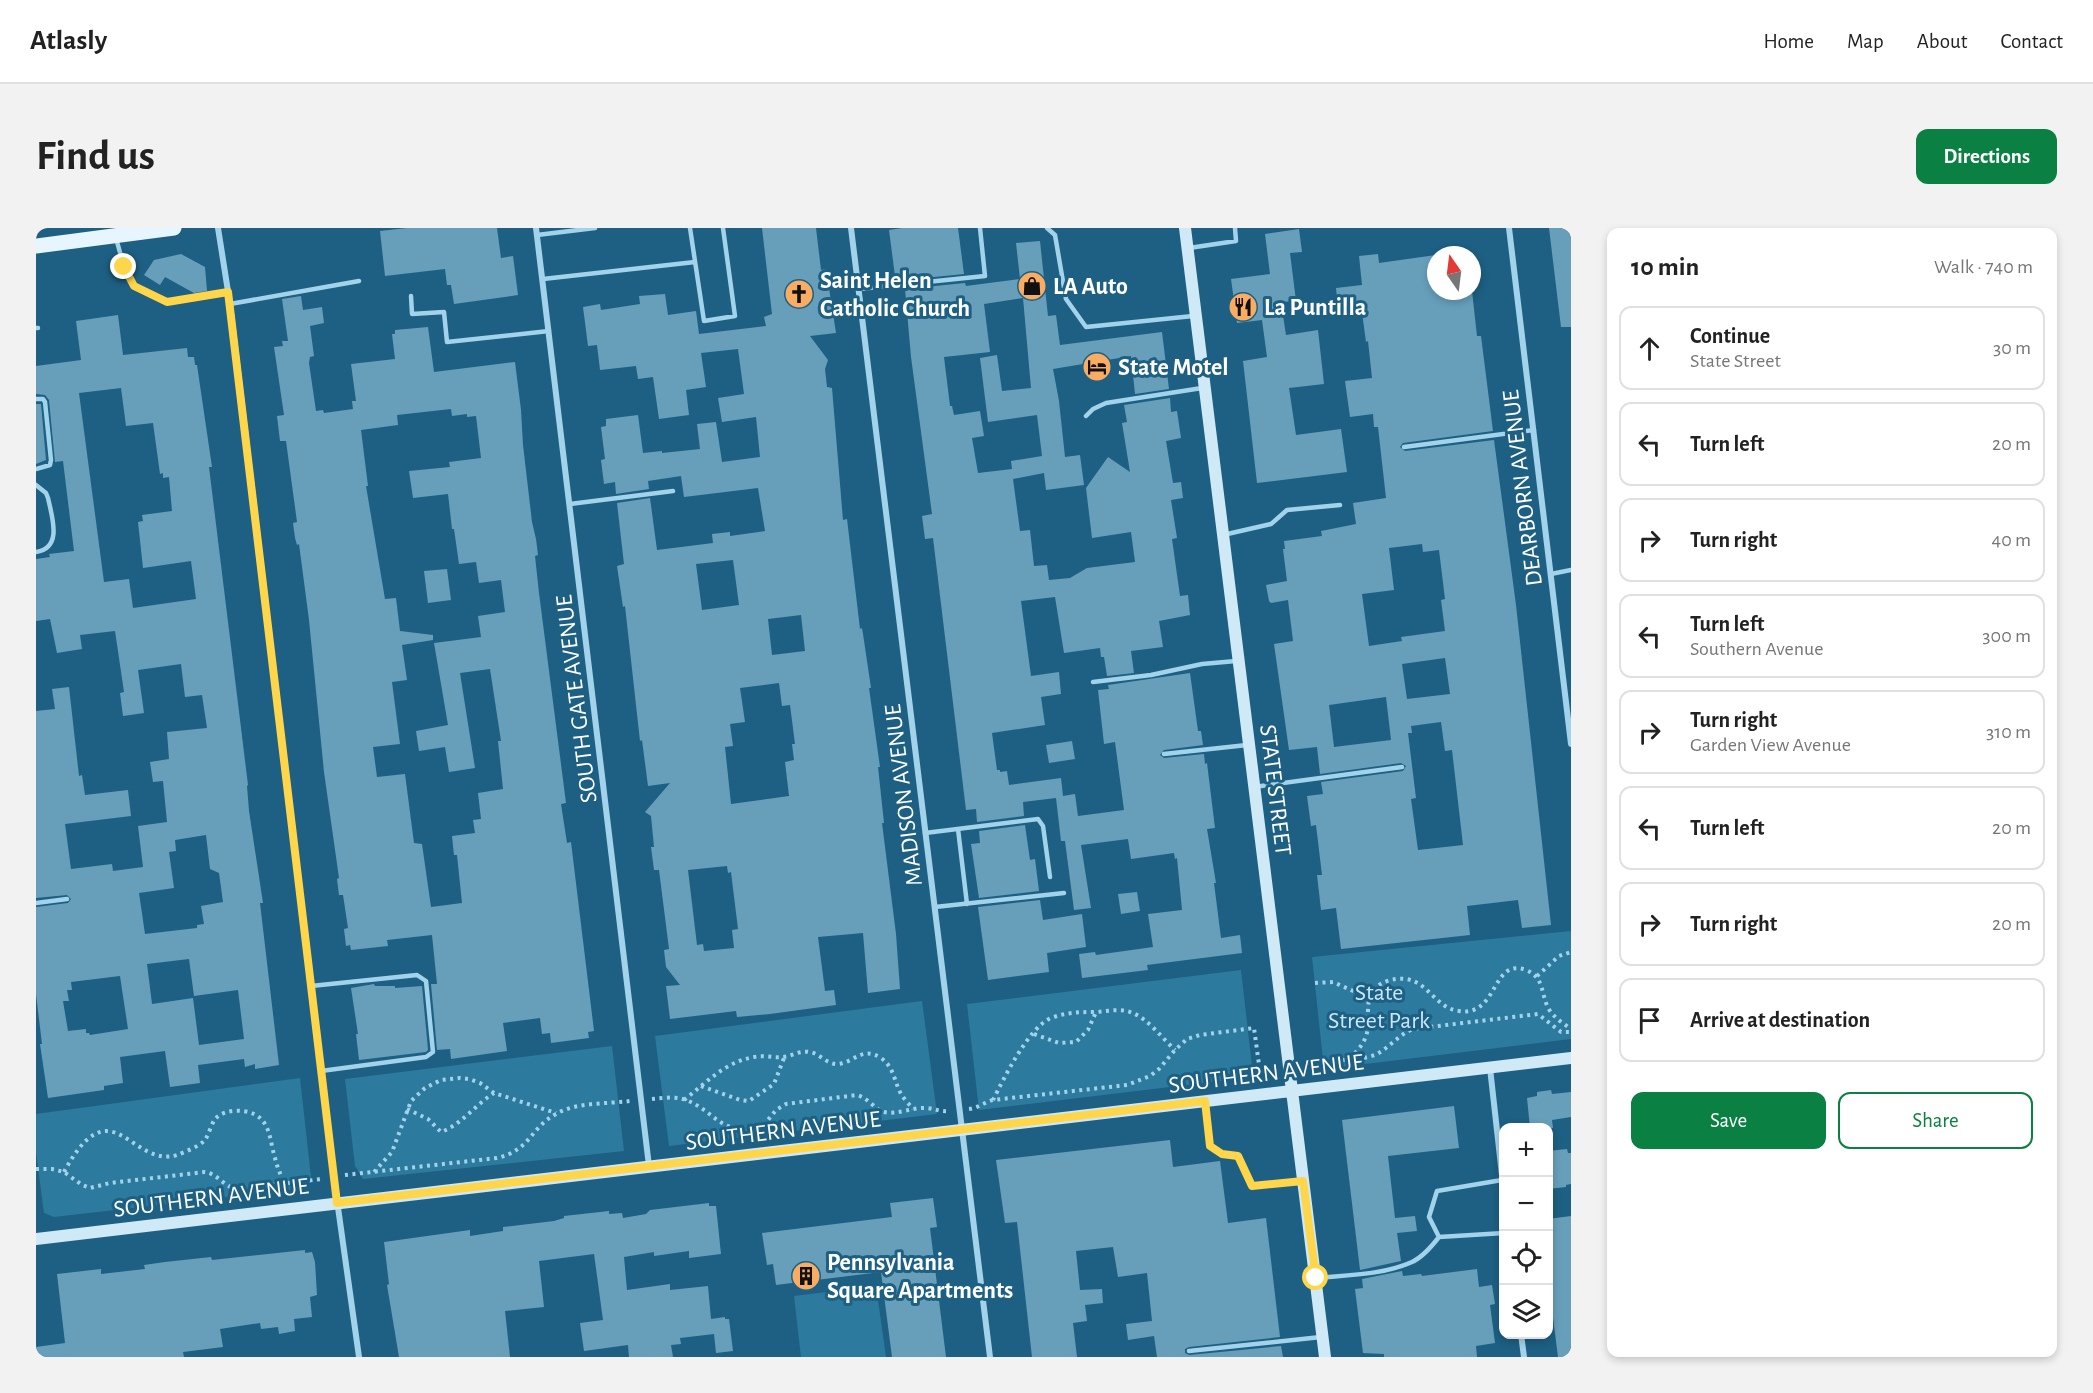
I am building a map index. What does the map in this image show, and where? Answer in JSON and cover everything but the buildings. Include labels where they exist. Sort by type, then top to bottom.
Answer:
[{"type":"main road","points":[[36,246],[174,228]]},
{"type":"street","points":[[218,228],[230,304],[337,1203],[359,1357]]},
{"type":"street","name":"MADISON AVENUE","points":[[851,228],[990,1357]]},
{"type":"street","name":"STATE STREET","points":[[1185,228],[1325,1357]]},
{"type":"street","name":"DEARBORN AVENUE","points":[[1509,228],[1571,744]]},
{"type":"street","name":"SOUTH GATE AVENUE","points":[[537,232],[649,1166]]},
{"type":"street","name":"SOUTHERN AVENUE","points":[[36,1239],[1571,1058]]},
{"type":"street","points":[[1490,1068],[1502,1177]]},
{"type":"street","points":[[1522,1339],[1524,1357]]},
{"type":"lane","points":[[537,232],[595,228]]},
{"type":"lane","points":[[690,228],[704,321],[735,316],[723,228]]},
{"type":"lane","points":[[859,289],[985,276],[980,228]]},
{"type":"lane","points":[[1047,228],[1055,235],[1066,299],[1086,327],[1196,315]]},
{"type":"lane","points":[[1188,249],[1236,241],[1235,228]]},
{"type":"lane","points":[[116,236],[124,267],[134,286],[153,296],[167,302],[228,292]]},
{"type":"lane","points":[[543,279],[695,262]]},
{"type":"lane","points":[[230,304],[359,281]]},
{"type":"lane","points":[[411,296],[412,314],[444,312],[447,342],[549,331]]},
{"type":"lane","points":[[1086,416],[1106,402],[1205,387]]},
{"type":"lane","points":[[36,399],[43,399],[45,402],[51,459],[50,465],[36,469]]},
{"type":"lane","points":[[1404,447],[1534,430]]},
{"type":"lane","points":[[36,485],[46,493],[54,537],[49,546],[36,552]]},
{"type":"lane","points":[[570,504],[673,491]]},
{"type":"lane","points":[[1223,535],[1272,524],[1287,510],[1340,505]]},
{"type":"lane","points":[[1551,574],[1571,570]]},
{"type":"lane","points":[[1093,682],[1151,675],[1202,664],[1239,661]]},
{"type":"lane","points":[[1164,754],[1249,745]]},
{"type":"lane","points":[[1254,787],[1402,767]]},
{"type":"lane","points":[[926,833],[1038,819],[1042,826],[1050,877]]},
{"type":"lane","points":[[958,829],[967,904]]},
{"type":"lane","points":[[934,908],[1064,893]]},
{"type":"lane","points":[[36,903],[67,899]]},
{"type":"lane","points":[[311,986],[417,975],[426,981],[433,1052],[426,1057],[321,1071]]},
{"type":"lane","points":[[1205,1101],[1210,1146],[1222,1154],[1238,1156],[1252,1186],[1303,1181]]},
{"type":"lane","points":[[1439,1237],[1429,1217],[1437,1191],[1499,1181]]},
{"type":"lane","points":[[1316,1278],[1389,1270],[1414,1262],[1439,1237],[1499,1233]]},
{"type":"lane","points":[[1189,1351],[1323,1337]]},
{"type":"path","points":[[1537,976],[1559,956],[1571,952]]},
{"type":"path","points":[[1350,1059],[1365,1037],[1369,998],[1382,983],[1402,978],[1423,985],[1445,1006],[1457,1011],[1469,1012],[1480,1008],[1489,998],[1499,977],[1507,971],[1517,968],[1525,970],[1537,976],[1544,988],[1546,1003],[1551,1012],[1571,1031]]},
{"type":"path","points":[[1315,983],[1333,982],[1369,998]]},
{"type":"path","points":[[993,1100],[1008,1069],[1024,1045],[1050,1018],[1078,1011],[1122,1010],[1146,1021],[1175,1050]]},
{"type":"path","points":[[1034,1034],[1059,1043],[1076,1042],[1088,1030],[1096,1012]]},
{"type":"path","points":[[1320,1066],[1326,1062],[1365,1058],[1379,1053],[1402,1034],[1413,1029],[1534,1014],[1542,1016],[1552,1027],[1561,1032],[1571,1031]]},
{"type":"path","points":[[975,1108],[984,1102],[993,1100],[1127,1085],[1150,1076],[1187,1039],[1200,1035],[1254,1028],[1260,1072]]},
{"type":"path","points":[[684,1100],[716,1072],[745,1059],[765,1056],[784,1058],[806,1051],[818,1054],[829,1063],[836,1064],[861,1053],[877,1056],[887,1064],[894,1072],[900,1092],[913,1109]]},
{"type":"path","points":[[701,1086],[740,1101],[749,1101],[774,1084],[784,1058]]},
{"type":"path","points":[[374,1172],[392,1152],[406,1109],[419,1092],[441,1080],[469,1079],[480,1083],[494,1093],[557,1113]]},
{"type":"path","points":[[406,1109],[428,1119],[441,1132],[494,1093]]},
{"type":"path","points":[[654,1098],[669,1097],[684,1100],[717,1121],[729,1127],[741,1129],[764,1125],[776,1110],[786,1104],[857,1095],[867,1098],[876,1108],[884,1112],[925,1108],[940,1112]]},
{"type":"path","points":[[352,1174],[510,1155],[522,1147],[547,1120],[557,1113],[570,1108],[626,1101]]},
{"type":"path","points":[[64,1172],[83,1142],[100,1133],[115,1132],[156,1155],[171,1156],[202,1142],[219,1116],[237,1111],[252,1114],[265,1124],[284,1184]]},
{"type":"path","points":[[36,1169],[64,1172],[90,1188],[120,1182],[205,1172],[213,1174],[229,1188],[237,1189],[312,1181]]},
{"type":"green space","name":"State Street Park","points":[[1571,931],[1571,1039],[1324,1069],[1312,957]]},
{"type":"green space","points":[[1241,970],[1252,1066],[1245,1078],[979,1110],[967,1004]]},
{"type":"green space","points":[[922,1001],[937,1114],[669,1146],[655,1036]]},
{"type":"green space","points":[[612,1046],[624,1151],[363,1179],[355,1166],[345,1079]]},
{"type":"green space","points":[[300,1078],[311,1177],[306,1188],[54,1217],[44,1213],[36,1152],[36,1114]]},
{"type":"green space","points":[[876,1286],[886,1357],[801,1357],[794,1296]]},
{"type":"place","name":"LA Auto","points":[[1032,286]]},
{"type":"place","name":"Saint Helen Catholic Church","points":[[799,294]]},
{"type":"place","name":"La Puntilla","points":[[1243,307]]},
{"type":"place","name":"State Motel","points":[[1097,367]]},
{"type":"place","name":"Pennsylvania Square Apartments","points":[[806,1276]]},
{"type":"route","points":[[124,267],[134,286],[167,302],[228,292],[337,1203],[1205,1101],[1210,1146],[1222,1154],[1238,1156],[1252,1186],[1303,1181],[1316,1278]]}]
